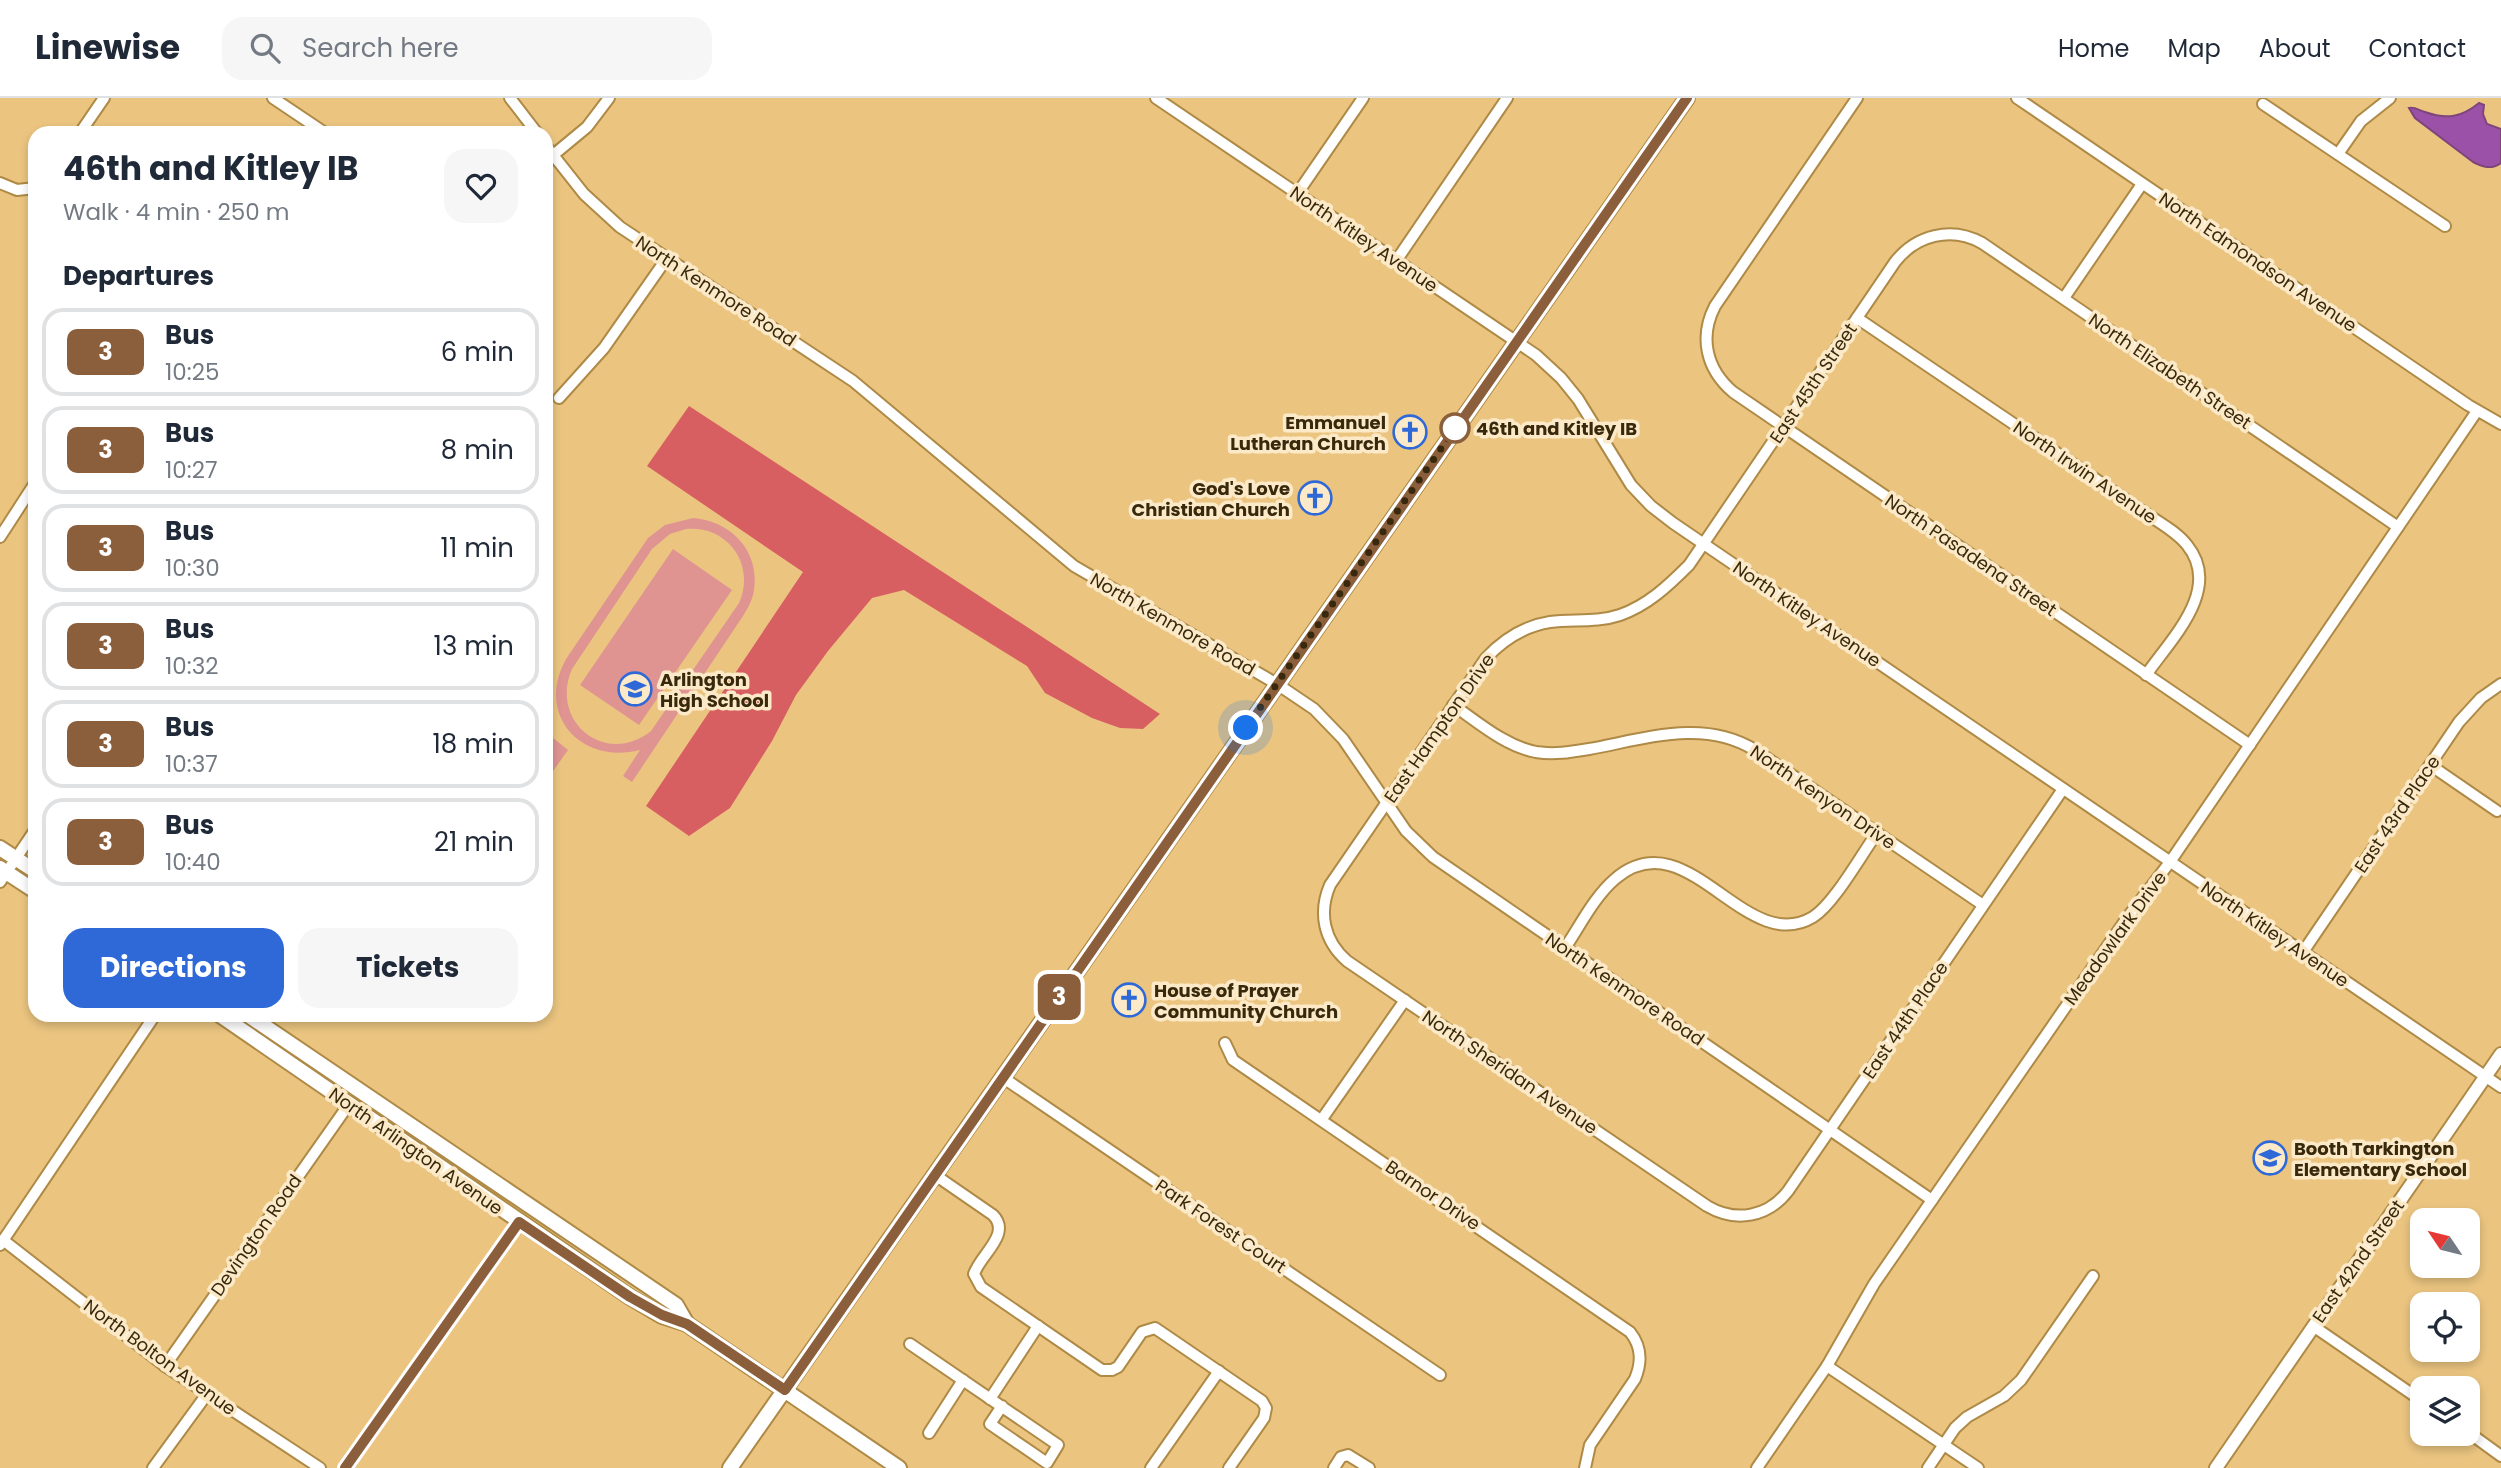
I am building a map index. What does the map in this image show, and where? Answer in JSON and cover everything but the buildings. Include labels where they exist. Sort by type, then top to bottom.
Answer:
[{"type":"main road","points":[[730,1468],[1687,98]]},
{"type":"main road","points":[[0,848],[28,867]]},
{"type":"main road","points":[[2,874],[28,887]]},
{"type":"main road","name":"North Arlington Avenue","points":[[230,1022],[630,1297],[662,1315],[687,1324],[899,1468]]},
{"type":"main road","name":"North Arlington Avenue","points":[[258,1022],[676,1305],[687,1324]]},
{"type":"street","points":[[85,126],[104,98]]},
{"type":"street","points":[[273,98],[315,126]]},
{"type":"street","points":[[288,108],[295,98]]},
{"type":"street","points":[[510,98],[532,126]]},
{"type":"street","points":[[553,151],[587,127],[609,98]]},
{"type":"street","name":"North Kitley Avenue","points":[[1156,98],[1535,355],[1575,395],[1617,465],[1637,492],[1658,512],[2501,1087]]},
{"type":"street","points":[[1297,194],[1363,98]]},
{"type":"street","points":[[1396,261],[1507,98]]},
{"type":"street","name":"North Pasadena Street","points":[[1857,98],[1715,306],[1707,327],[1707,351],[1713,369],[1724,384],[1783,426],[2250,746]]},
{"type":"street","name":"North Edmondson Avenue","points":[[2017,98],[2477,411],[2501,424]]},
{"type":"street","points":[[2338,154],[2361,121],[2390,98]]},
{"type":"street","points":[[2263,104],[2445,226]]},
{"type":"street","name":"North Kenmore Road","points":[[553,160],[601,212],[624,230],[853,381],[1074,566],[1277,684],[1310,707],[1337,732],[1409,834],[1433,857],[1932,1200]]},
{"type":"street","points":[[0,183],[15,190],[28,189]]},
{"type":"street","points":[[2064,298],[2143,184]]},
{"type":"street","name":"North Elizabeth Street","points":[[1935,235],[1954,234],[1978,240],[2398,527]]},
{"type":"street","name":"East 45th Street","points":[[1703,544],[1898,258],[1917,242],[1935,235]]},
{"type":"street","points":[[559,398],[604,348],[667,258]]},
{"type":"street","name":"North Irwin Avenue","points":[[1857,318],[2132,504],[2187,545],[2199,571],[2198,594],[2193,608],[2147,675]]},
{"type":"street","name":"Meadowlark Drive","points":[[1758,1468],[1827,1366],[1874,1284],[2127,918],[2170,862],[2477,411]]},
{"type":"street","points":[[0,537],[28,494]]},
{"type":"street","name":"East Hampton Drive","points":[[1324,908],[1330,885],[1486,657],[1510,636],[1536,625],[1596,620],[1640,606],[1666,588],[1689,565],[1703,544]]},
{"type":"street","name":"East 43rd Place","points":[[2303,953],[2465,715],[2501,684]]},
{"type":"street","name":"North Kenyon Drive","points":[[1453,705],[1511,744],[1547,753],[1566,753],[1678,733],[1702,732],[1721,735],[1755,750],[1983,905]]},
{"type":"street","points":[[2430,765],[2497,811]]},
{"type":"street","name":"East 44th Place","points":[[1724,1214],[1747,1216],[1761,1213],[1786,1194],[2063,789]]},
{"type":"street","points":[[1565,948],[1605,889],[1615,879],[1635,868],[1653,864],[1672,866],[1689,873],[1763,920],[1781,925],[1804,921],[1827,905],[1877,833]]},
{"type":"street","points":[[2,874],[28,841]]},
{"type":"street","name":"North Sheridan Avenue","points":[[1324,908],[1326,931],[1341,956],[1707,1206],[1724,1214]]},
{"type":"street","points":[[1322,1119],[1405,1000]]},
{"type":"street","points":[[2,1242],[150,1022]]},
{"type":"street","name":"Barnor Drive","points":[[1225,1042],[1233,1060],[1626,1328],[1640,1350],[1640,1367],[1635,1379],[1590,1445],[1585,1468]]},
{"type":"street","name":"East 42nd Street","points":[[2216,1468],[2501,1054]]},
{"type":"street","name":"Park Forest Court","points":[[1002,1077],[1440,1375]]},
{"type":"street","name":"Devington Road","points":[[165,1366],[349,1104]]},
{"type":"street","points":[[934,1175],[997,1218],[1000,1225],[999,1234],[976,1267],[975,1279],[981,1287],[1104,1371],[1118,1367],[1142,1332],[1155,1328],[1259,1399],[1266,1408],[1264,1419],[1229,1468]]},
{"type":"street","points":[[345,1468],[519,1222]]},
{"type":"street","name":"North Bolton Avenue","points":[[2,1242],[165,1366],[320,1468]]},
{"type":"street","points":[[1928,1468],[1955,1428],[1967,1417],[2000,1398],[2021,1380],[2092,1276]]},
{"type":"street","points":[[990,1399],[1038,1326]]},
{"type":"street","points":[[2313,1326],[2410,1393]]},
{"type":"street","points":[[911,1344],[990,1399],[1002,1406],[1058,1445],[1047,1463],[990,1424],[1002,1406]]},
{"type":"street","points":[[1827,1366],[1978,1468]]},
{"type":"street","points":[[1151,1468],[1219,1371]]},
{"type":"street","points":[[929,1433],[963,1380]]},
{"type":"street","points":[[153,1468],[207,1394]]},
{"type":"street","points":[[2480,1441],[2501,1455]]},
{"type":"street","points":[[1334,1468],[1341,1457],[1348,1454],[1369,1468]]},
{"type":"shaded area","points":[[2479,103],[2484,105],[2483,114],[2487,124],[2501,129],[2501,163],[2490,167],[2473,162],[2415,118],[2409,108],[2454,116]]},
{"type":"shaded area","points":[[689,406],[1160,714],[1143,729],[1120,728],[1092,718],[1045,693],[1027,666],[904,590],[872,598],[796,695],[772,741],[730,808],[689,836],[646,806],[803,572],[647,466]]},
{"type":"shaded area","points":[[693,518],[707,520],[731,532],[740,540],[752,563],[754,590],[743,616],[632,782],[623,776],[640,750],[619,753],[599,750],[582,743],[569,731],[560,716],[556,699],[558,680],[566,659],[648,538],[665,525]],"holes":[[[686,529],[701,529],[726,541],[735,550],[744,575],[739,603],[651,731],[634,741],[616,744],[600,741],[586,733],[575,721],[568,706],[567,688],[572,669],[652,549],[670,534]]]},
{"type":"shaded area","points":[[673,549],[732,590],[639,725],[580,685]]},
{"type":"shaded area","points":[[553,738],[568,750],[553,771]]},
{"type":"bus line","name":"3","points":[[345,1468],[519,1222],[630,1297],[662,1315],[687,1324],[785,1390],[1687,98]]},
{"type":"place","name":"46th and Kitley IB","points":[[1455,428]]},
{"type":"place","name":"Emmanuel Lutheran Church","points":[[1410,432]]},
{"type":"place","name":"God's Love Christian Church","points":[[1315,498]]},
{"type":"place","name":"Arlington High School","points":[[635,689]]},
{"type":"place","name":"House of Prayer Community Church","points":[[1129,1000]]},
{"type":"place","name":"Booth Tarkington Elementary School","points":[[2270,1158]]},
{"type":"route","points":[[1246,728],[1459,423],[1455,428]]}]
